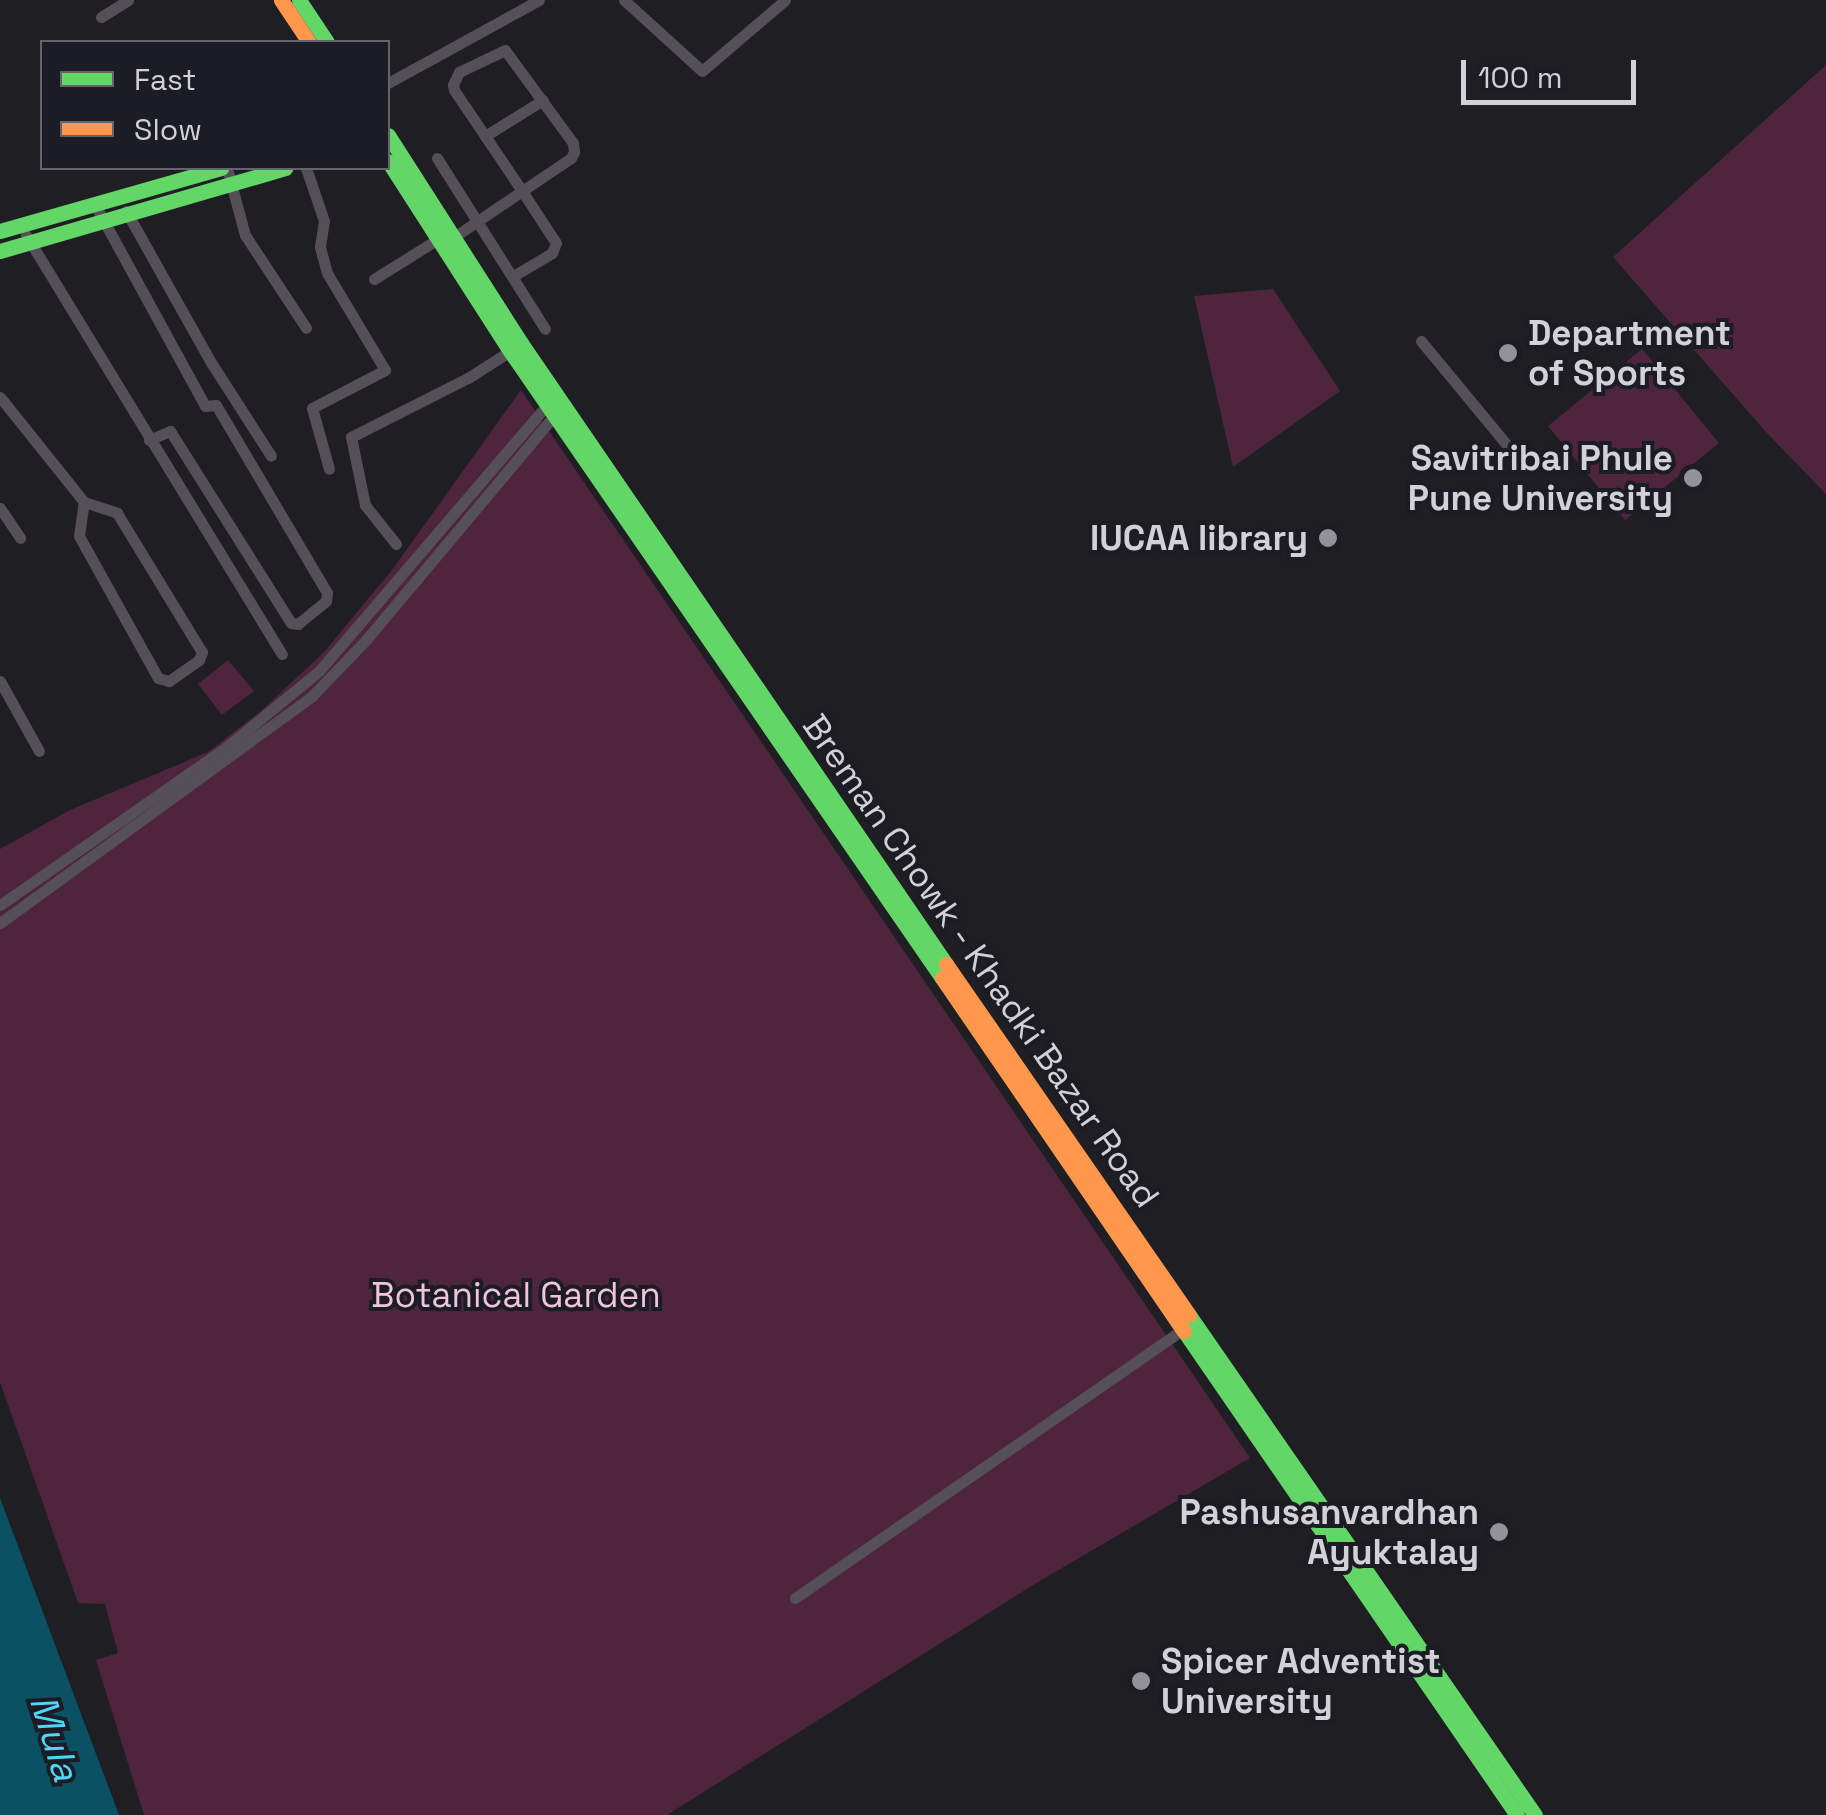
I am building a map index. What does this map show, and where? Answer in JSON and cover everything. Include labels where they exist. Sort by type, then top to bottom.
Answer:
[{"type":"main road","points":[[281,0],[309,40]]},
{"type":"main road","points":[[299,0],[326,40]]},
{"type":"main road","name":"Breman Chowk - Khadki Bazar Road","points":[[390,139],[446,238],[516,347],[1182,1330],[1518,1815]]},
{"type":"main road","name":"Breman Chowk - Khadki Bazar Road","points":[[390,164],[446,238]]},
{"type":"main road","points":[[0,251],[96,211],[226,173],[261,170]]},
{"type":"main road","points":[[0,230],[22,222],[96,211],[126,212],[149,196]]},
{"type":"main road","name":"Breman Chowk - Khadki Bazar Road","points":[[516,347],[551,411],[1534,1815]]},
{"type":"street","points":[[101,16],[128,0]]},
{"type":"street","points":[[390,82],[540,0]]},
{"type":"street","points":[[624,0],[702,71],[785,0]]},
{"type":"street","points":[[374,279],[478,220],[522,192],[574,152],[543,100],[505,50],[459,72],[454,90],[522,192],[556,246],[515,275]]},
{"type":"street","points":[[485,136],[543,100]]},
{"type":"street","points":[[437,158],[515,275],[545,328]]},
{"type":"street","points":[[307,170],[324,221],[320,247],[327,273],[385,370],[312,408],[330,469]]},
{"type":"street","points":[[226,173],[244,235],[306,328]]},
{"type":"street","points":[[96,211],[205,406],[216,405],[327,600],[298,624],[291,623],[170,431],[149,440]]},
{"type":"street","points":[[126,212],[192,322],[212,364],[271,456]]},
{"type":"street","points":[[22,222],[28,240],[282,654]]},
{"type":"street","points":[[1421,341],[1522,463]]},
{"type":"street","points":[[396,544],[364,505],[351,437],[468,378],[516,347]]},
{"type":"street","points":[[0,398],[84,502],[118,513],[202,652],[199,660],[169,681],[158,678],[79,536],[84,502]]},
{"type":"street","points":[[0,923],[312,696],[365,641],[551,411]]},
{"type":"street","points":[[0,905],[225,748],[319,670],[512,458]]},
{"type":"street","points":[[0,508],[20,538]]},
{"type":"street","points":[[0,680],[39,751]]},
{"type":"street","points":[[796,1598],[1182,1330]]},
{"type":"green space","points":[[1826,65],[1826,494],[1765,431],[1613,257]]},
{"type":"green space","points":[[1273,289],[1340,391],[1233,467],[1194,296]]},
{"type":"green space","points":[[1642,349],[1719,443],[1625,520],[1548,426]]},
{"type":"green space","name":"Botanical Garden","points":[[521,390],[1250,1458],[1038,1582],[667,1815],[144,1815],[96,1660],[118,1653],[105,1604],[78,1603],[0,1382],[0,849],[70,810],[208,752],[262,710],[324,652],[392,570]]},
{"type":"green space","points":[[228,660],[254,691],[222,715],[198,684]]},
{"type":"water","name":"Mula","points":[[0,1498],[119,1815],[0,1815]]},
{"type":"traffic: fast","points":[[299,0],[326,40]]},
{"type":"traffic: fast","points":[[390,138],[521,343],[946,964]]},
{"type":"traffic: fast","points":[[390,164],[510,351],[942,978]]},
{"type":"traffic: fast","points":[[0,231],[214,170]]},
{"type":"traffic: fast","points":[[0,251],[278,170]]},
{"type":"traffic: fast","points":[[1189,1315],[1535,1815]]},
{"type":"traffic: fast","points":[[1184,1331],[1517,1815]]},
{"type":"traffic: slow","points":[[281,0],[308,40]]},
{"type":"traffic: slow","points":[[946,964],[1189,1315]]},
{"type":"traffic: slow","points":[[942,978],[1184,1331]]},
{"type":"place","name":"Department of Sports","points":[[1508,353]]},
{"type":"place","name":"Savitribai Phule Pune University","points":[[1693,478]]},
{"type":"place","name":"IUCAA library","points":[[1328,538]]},
{"type":"place","name":"Pashusanvardhan Ayuktalay","points":[[1499,1532]]},
{"type":"place","name":"Spicer Adventist University","points":[[1141,1681]]}]
